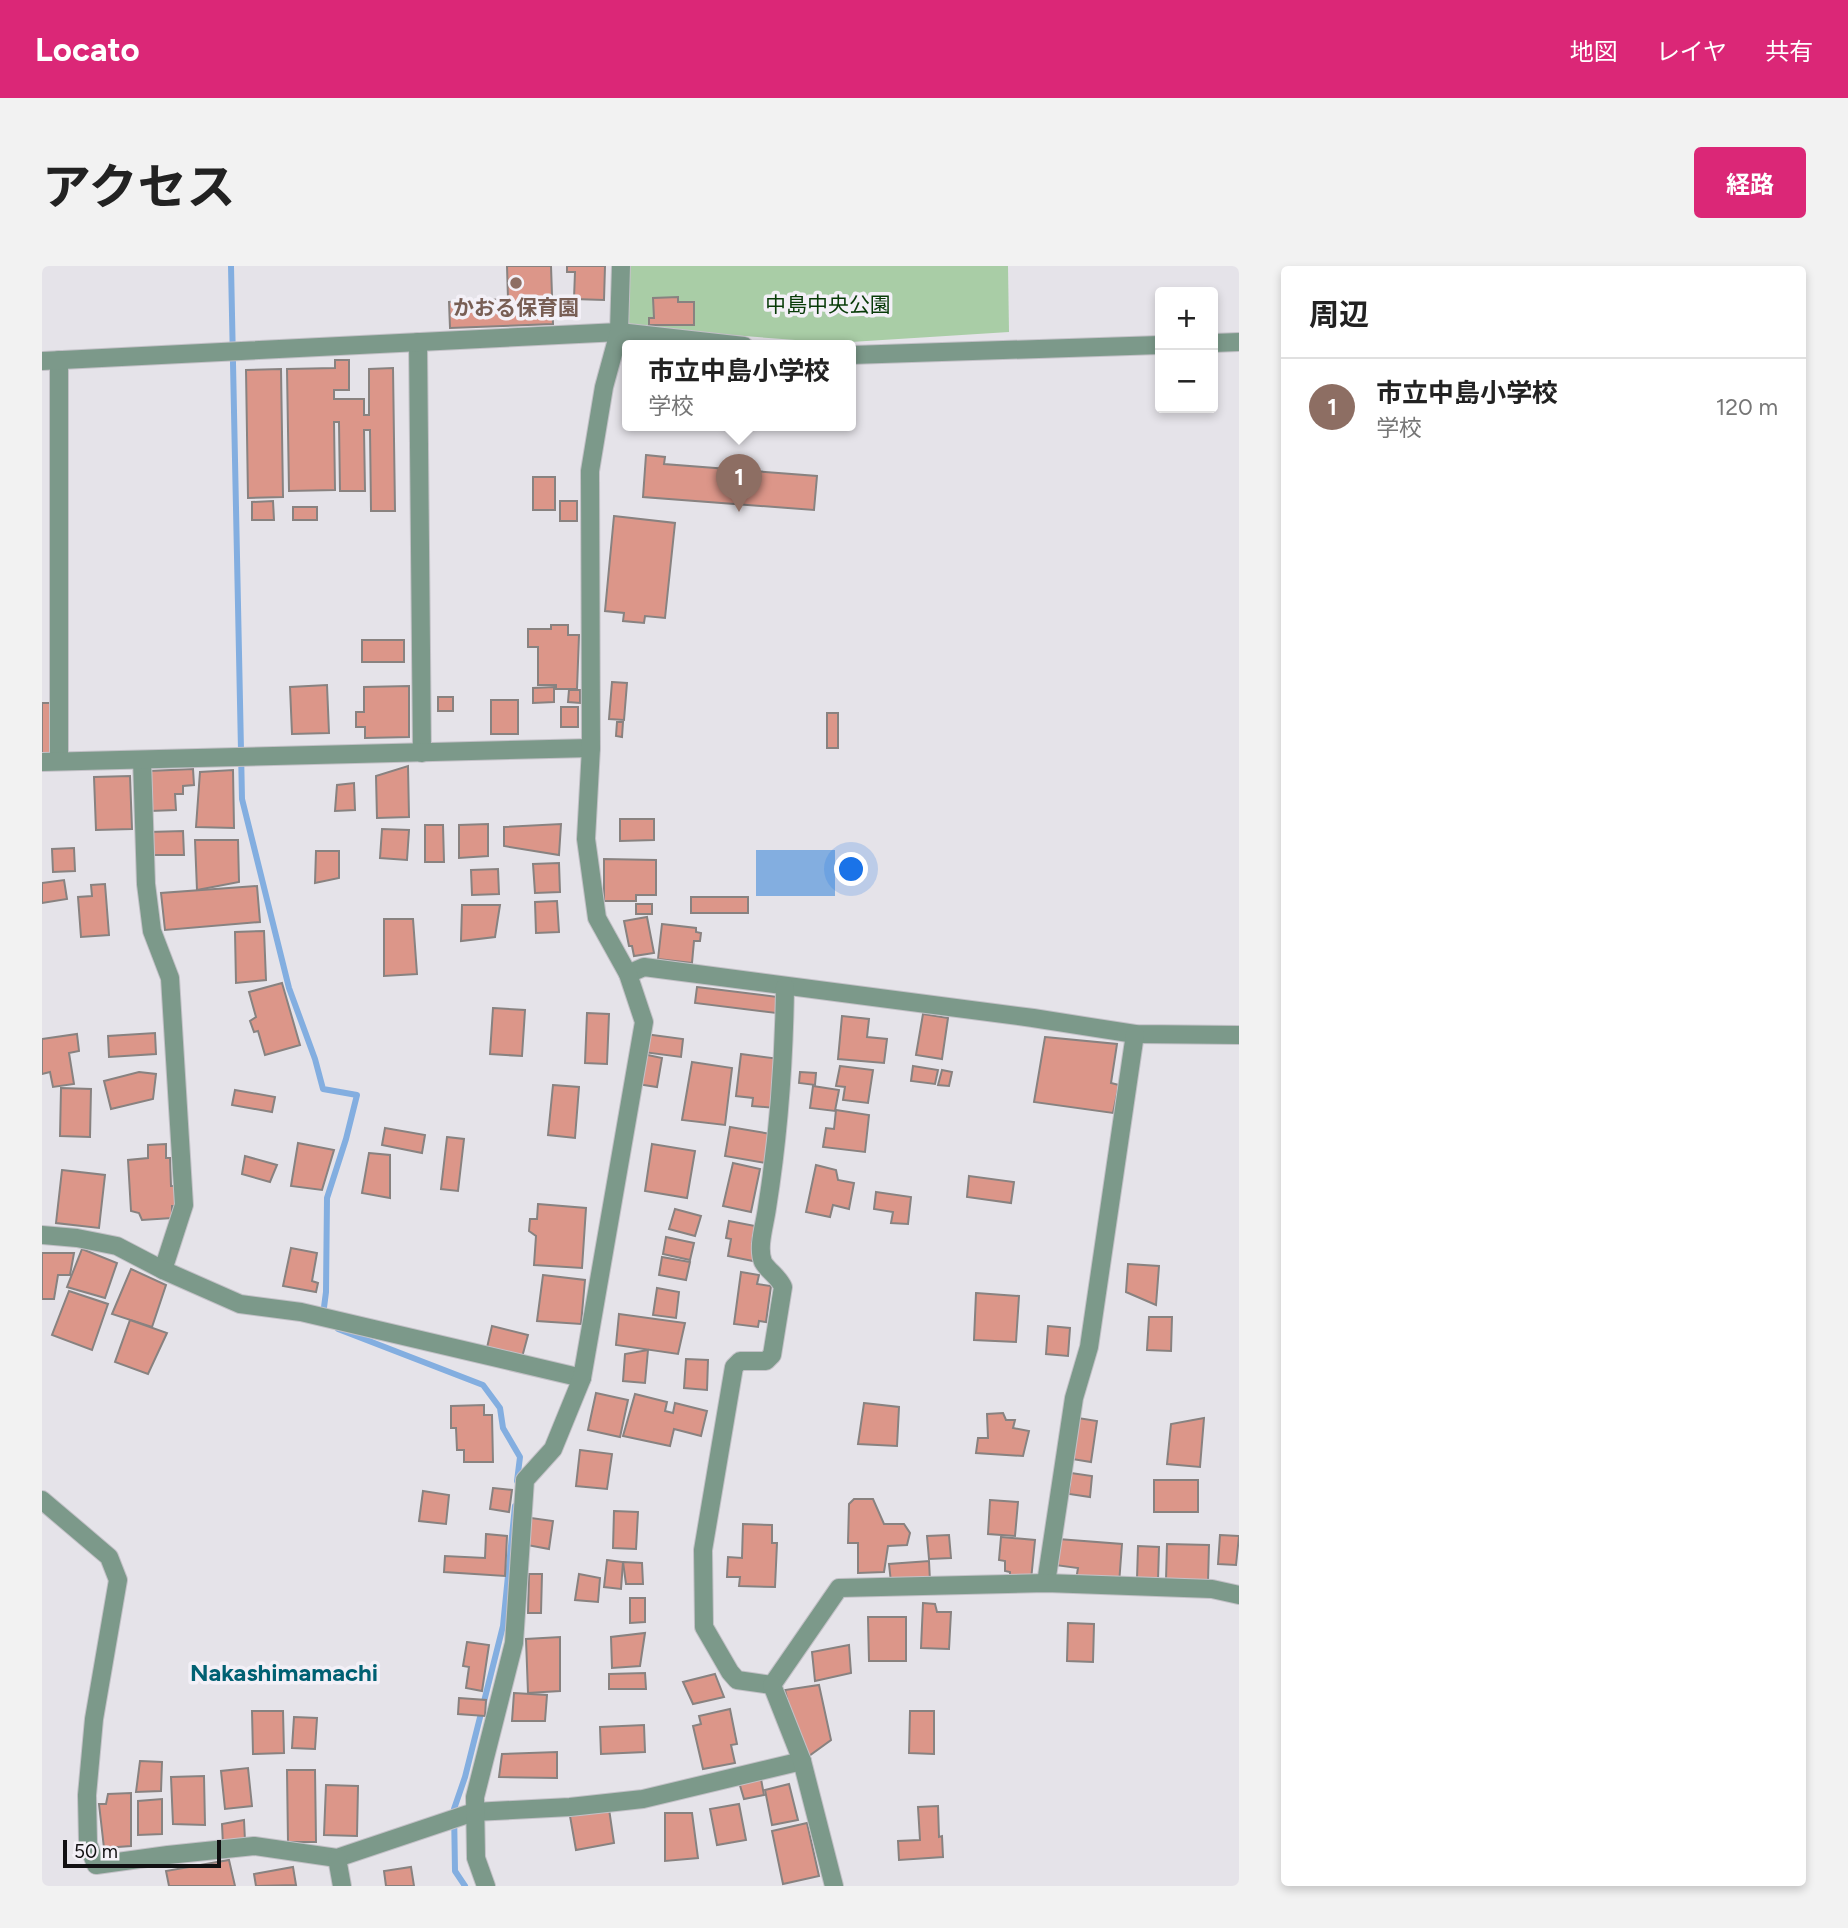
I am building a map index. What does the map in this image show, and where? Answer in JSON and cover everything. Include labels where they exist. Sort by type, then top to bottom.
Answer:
[{"type":"street","points":[[486,1886],[476,1858],[475,1797],[514,1643],[526,1480],[553,1449],[582,1378],[644,1022],[628,974],[597,918],[586,839],[591,748],[590,471],[604,387],[618,332],[621,266]]},
{"type":"street","points":[[591,748],[51,761],[51,360],[618,332],[690,340]]},
{"type":"street","points":[[418,342],[422,753]]},
{"type":"street","points":[[1218,343],[1239,342]]},
{"type":"street","points":[[856,355],[1155,345]]},
{"type":"street","points":[[142,760],[146,884],[152,931],[170,978],[184,1205],[163,1270]]},
{"type":"street","points":[[628,974],[644,967],[1135,1034],[1239,1035]]},
{"type":"street","points":[[772,1685],[737,1680],[704,1627],[703,1550],[734,1367],[740,1361],[766,1361],[772,1354],[783,1287],[764,1263],[761,1248],[774,1164],[783,1074],[785,987]]},
{"type":"street","points":[[1046,1583],[1074,1398],[1089,1347],[1135,1034]]},
{"type":"street","points":[[42,1235],[77,1238],[117,1246],[240,1304],[301,1312],[582,1378]]},
{"type":"street","points":[[42,1500],[109,1556],[118,1580],[94,1719],[87,1795],[88,1844],[96,1866],[168,1854],[254,1846],[337,1858],[474,1812],[643,1800],[802,1761]]},
{"type":"street","points":[[772,1685],[839,1588],[1046,1583],[1212,1589],[1239,1595]]},
{"type":"street","points":[[772,1685],[802,1761],[834,1886]]},
{"type":"street","points":[[337,1858],[342,1886]]},
{"type":"green space","name":"中島中央公園","points":[[630,266],[1008,266],[1009,332],[856,342],[796,340],[625,327]]},
{"type":"water","points":[[756,850],[835,850],[835,896],[756,896]]},
{"type":"building","points":[[507,266],[551,266],[553,324],[450,328],[449,302],[508,299]]},
{"type":"building","points":[[567,266],[605,266],[604,300],[574,299],[575,272],[567,272]]},
{"type":"building","points":[[678,297],[678,302],[694,302],[694,325],[649,325],[649,318],[654,318],[653,298]]},
{"type":"building","points":[[335,360],[349,360],[349,390],[334,390],[334,399],[364,399],[364,415],[369,415],[369,369],[393,368],[395,511],[371,511],[370,430],[364,430],[365,491],[340,491],[339,422],[334,422],[335,490],[289,491],[287,369],[335,368]]},
{"type":"building","points":[[281,369],[283,497],[248,498],[246,370]]},
{"type":"building","points":[[646,455],[665,457],[664,464],[817,476],[814,510],[643,497]]},
{"type":"building","points":[[533,477],[555,477],[555,510],[533,510]]},
{"type":"building","points":[[273,501],[274,520],[252,520],[252,502]]},
{"type":"building","points":[[560,501],[577,501],[577,521],[560,521]]},
{"type":"building","points":[[293,507],[317,507],[317,520],[293,520]]},
{"type":"building","points":[[614,516],[675,523],[665,618],[645,616],[644,623],[623,621],[624,613],[605,611]]},
{"type":"building","points":[[551,625],[568,625],[568,635],[579,635],[577,689],[556,689],[556,685],[538,685],[538,647],[528,647],[528,629],[551,629]]},
{"type":"building","points":[[362,640],[404,640],[404,662],[362,662]]},
{"type":"building","points":[[612,682],[627,683],[624,720],[609,719]]},
{"type":"building","points":[[327,685],[329,733],[292,734],[290,687]]},
{"type":"building","points":[[409,686],[409,737],[365,738],[365,727],[356,727],[356,712],[364,712],[364,687]]},
{"type":"building","points":[[554,687],[554,702],[533,703],[533,688]]},
{"type":"building","points":[[569,690],[580,690],[580,703],[568,702]]},
{"type":"building","points":[[438,697],[453,697],[453,711],[438,711]]},
{"type":"building","points":[[491,700],[518,700],[518,734],[491,734]]},
{"type":"building","points":[[42,703],[53,703],[53,754],[42,754]]},
{"type":"building","points":[[561,707],[578,707],[578,727],[561,727]]},
{"type":"building","points":[[827,713],[838,713],[838,748],[827,748]]},
{"type":"building","points":[[617,722],[623,722],[622,737],[616,736]]},
{"type":"building","points":[[408,766],[409,817],[377,818],[376,776]]},
{"type":"building","points":[[193,769],[194,785],[183,786],[183,794],[175,794],[176,810],[150,811],[149,771]]},
{"type":"building","points":[[233,770],[234,828],[196,827],[200,772]]},
{"type":"building","points":[[130,776],[132,829],[96,830],[94,777]]},
{"type":"building","points":[[354,783],[355,810],[335,811],[337,785]]},
{"type":"building","points":[[620,819],[654,819],[654,840],[620,841]]},
{"type":"building","points":[[488,824],[488,856],[459,858],[459,825]]},
{"type":"building","points":[[561,824],[559,855],[504,846],[504,827]]},
{"type":"building","points":[[425,825],[443,825],[444,862],[425,862]]},
{"type":"building","points":[[382,829],[409,830],[407,860],[380,858]]},
{"type":"building","points":[[183,831],[184,855],[149,855],[149,832]]},
{"type":"building","points":[[195,840],[238,840],[239,882],[197,890]]},
{"type":"building","points":[[74,848],[75,871],[53,872],[52,849]]},
{"type":"building","points":[[316,851],[339,851],[339,878],[315,883]]},
{"type":"building","points":[[604,859],[656,860],[656,895],[636,895],[636,901],[604,901]]},
{"type":"building","points":[[559,863],[560,892],[535,893],[533,864]]},
{"type":"building","points":[[498,869],[499,894],[472,895],[471,870]]},
{"type":"building","points":[[64,880],[67,899],[42,903],[42,883]]},
{"type":"building","points":[[105,884],[109,935],[81,937],[78,897],[92,896],[91,885]]},
{"type":"building","points":[[257,886],[260,922],[165,930],[161,893]]},
{"type":"building","points":[[691,897],[748,897],[748,913],[691,913]]},
{"type":"building","points":[[557,901],[559,932],[536,933],[535,902]]},
{"type":"building","points":[[636,904],[652,904],[652,914],[636,914]]},
{"type":"building","points":[[462,905],[500,905],[495,937],[461,941]]},
{"type":"building","points":[[647,917],[654,953],[634,956],[624,921]]},
{"type":"building","points":[[384,919],[413,919],[417,974],[384,976]]},
{"type":"building","points":[[662,924],[696,928],[696,932],[701,933],[700,941],[694,941],[692,963],[658,959]]},
{"type":"building","points":[[264,931],[266,980],[236,983],[235,932]]},
{"type":"building","points":[[282,983],[300,1045],[265,1055],[258,1031],[254,1032],[250,1021],[256,1017],[249,992]]},
{"type":"building","points":[[697,987],[778,997],[776,1013],[695,1003]]},
{"type":"building","points":[[493,1008],[525,1010],[522,1056],[490,1054]]},
{"type":"building","points":[[587,1013],[609,1014],[607,1064],[585,1063]]},
{"type":"building","points":[[923,1014],[948,1018],[942,1059],[916,1055]]},
{"type":"building","points":[[842,1016],[869,1019],[867,1037],[887,1039],[884,1063],[838,1059]]},
{"type":"building","points":[[155,1033],[156,1054],[109,1057],[108,1036]]},
{"type":"building","points":[[77,1034],[79,1051],[69,1053],[74,1084],[53,1087],[50,1072],[42,1074],[42,1039]]},
{"type":"building","points":[[645,1034],[683,1039],[681,1057],[643,1052]]},
{"type":"building","points":[[1045,1037],[1117,1044],[1111,1083],[1119,1085],[1113,1113],[1034,1102]]},
{"type":"building","points":[[643,1054],[662,1058],[657,1087],[637,1084]]},
{"type":"building","points":[[741,1054],[780,1059],[775,1108],[752,1106],[753,1098],[736,1096]]},
{"type":"building","points":[[692,1062],[732,1068],[725,1125],[682,1120]]},
{"type":"building","points":[[840,1066],[873,1070],[868,1103],[843,1100],[845,1087],[836,1086]]},
{"type":"building","points":[[913,1066],[938,1070],[935,1084],[911,1081]]},
{"type":"building","points":[[942,1070],[952,1072],[949,1086],[938,1085]]},
{"type":"building","points":[[139,1072],[156,1074],[153,1099],[111,1109],[104,1081]]},
{"type":"building","points":[[800,1072],[816,1073],[815,1085],[799,1083]]},
{"type":"building","points":[[553,1085],[579,1087],[575,1138],[548,1135]]},
{"type":"building","points":[[813,1086],[839,1090],[835,1111],[810,1108]]},
{"type":"building","points":[[61,1088],[91,1089],[90,1137],[60,1136]]},
{"type":"building","points":[[235,1090],[275,1097],[272,1112],[232,1105]]},
{"type":"building","points":[[836,1110],[869,1115],[865,1152],[823,1147],[826,1128],[834,1129]]},
{"type":"building","points":[[730,1127],[771,1134],[766,1163],[725,1156]]},
{"type":"building","points":[[385,1128],[425,1135],[422,1153],[382,1145]]},
{"type":"building","points":[[447,1137],[464,1139],[458,1191],[441,1189]]},
{"type":"building","points":[[298,1143],[334,1150],[322,1190],[291,1186]]},
{"type":"building","points":[[166,1144],[166,1158],[170,1158],[171,1186],[177,1186],[178,1206],[172,1206],[172,1218],[142,1220],[139,1213],[131,1211],[128,1160],[148,1158],[148,1145]]},
{"type":"building","points":[[652,1144],[695,1151],[687,1198],[645,1191]]},
{"type":"building","points":[[369,1153],[390,1155],[390,1198],[362,1193]]},
{"type":"building","points":[[245,1156],[277,1165],[270,1182],[242,1174]]},
{"type":"building","points":[[733,1163],[760,1169],[751,1212],[723,1206]]},
{"type":"building","points":[[816,1165],[836,1170],[838,1180],[854,1183],[849,1209],[833,1205],[830,1217],[806,1212]]},
{"type":"building","points":[[62,1170],[105,1175],[99,1228],[56,1223]]},
{"type":"building","points":[[969,1176],[1014,1182],[1011,1203],[967,1197]]},
{"type":"building","points":[[876,1192],[911,1197],[908,1224],[891,1223],[893,1212],[874,1209]]},
{"type":"building","points":[[538,1204],[586,1208],[582,1268],[534,1265],[536,1236],[529,1231],[530,1219],[537,1219]]},
{"type":"building","points":[[675,1209],[701,1216],[695,1236],[669,1229]]},
{"type":"building","points":[[729,1221],[755,1226],[752,1242],[757,1243],[753,1261],[728,1256],[731,1239],[726,1238]]},
{"type":"building","points":[[666,1237],[694,1243],[690,1260],[663,1254]]},
{"type":"building","points":[[291,1248],[317,1253],[312,1281],[318,1283],[316,1292],[283,1286]]},
{"type":"building","points":[[82,1249],[117,1263],[105,1298],[67,1287]]},
{"type":"building","points":[[42,1253],[74,1253],[70,1275],[58,1275],[54,1299],[42,1299]]},
{"type":"building","points":[[662,1257],[690,1262],[686,1280],[659,1275]]},
{"type":"building","points":[[1128,1264],[1159,1266],[1156,1305],[1126,1292]]},
{"type":"building","points":[[131,1269],[166,1285],[152,1327],[112,1314]]},
{"type":"building","points":[[741,1272],[759,1275],[757,1284],[771,1286],[766,1322],[759,1321],[758,1327],[734,1324]]},
{"type":"building","points":[[543,1275],[585,1280],[581,1324],[537,1321]]},
{"type":"building","points":[[657,1288],[679,1292],[676,1318],[653,1315]]},
{"type":"building","points":[[69,1291],[108,1304],[92,1350],[52,1335]]},
{"type":"building","points":[[976,1293],[1019,1296],[1016,1342],[974,1340]]},
{"type":"building","points":[[619,1314],[685,1323],[678,1354],[616,1345]]},
{"type":"building","points":[[1149,1317],[1172,1317],[1171,1351],[1147,1350]]},
{"type":"building","points":[[130,1320],[167,1333],[148,1374],[115,1362]]},
{"type":"building","points":[[492,1326],[528,1335],[521,1361],[486,1352]]},
{"type":"building","points":[[1048,1326],[1070,1328],[1068,1356],[1046,1354]]},
{"type":"building","points":[[648,1350],[645,1383],[623,1381],[625,1354]]},
{"type":"building","points":[[686,1359],[708,1360],[707,1390],[684,1388]]},
{"type":"building","points":[[596,1393],[628,1400],[620,1437],[588,1430]]},
{"type":"building","points":[[635,1394],[667,1402],[665,1411],[673,1413],[675,1403],[707,1411],[701,1436],[674,1429],[670,1446],[623,1436]]},
{"type":"building","points":[[864,1403],[899,1407],[897,1446],[858,1444]]},
{"type":"building","points":[[484,1405],[484,1415],[492,1415],[493,1462],[464,1462],[464,1450],[457,1450],[456,1428],[451,1428],[451,1406]]},
{"type":"building","points":[[1003,1413],[1006,1420],[1015,1420],[1013,1428],[1029,1431],[1023,1456],[976,1453],[978,1438],[988,1438],[987,1414]]},
{"type":"building","points":[[1078,1418],[1097,1421],[1091,1462],[1072,1459]]},
{"type":"building","points":[[1204,1418],[1200,1467],[1167,1464],[1171,1424]]},
{"type":"building","points":[[580,1450],[612,1454],[607,1489],[576,1486]]},
{"type":"building","points":[[1071,1473],[1092,1476],[1090,1497],[1069,1494]]},
{"type":"building","points":[[1154,1480],[1198,1480],[1198,1512],[1154,1512]]},
{"type":"building","points":[[493,1488],[512,1490],[509,1512],[490,1509]]},
{"type":"building","points":[[423,1491],[449,1495],[446,1524],[419,1521]]},
{"type":"building","points":[[854,1499],[873,1499],[884,1524],[904,1524],[910,1533],[907,1545],[888,1546],[884,1572],[858,1573],[858,1543],[848,1543],[849,1504]]},
{"type":"building","points":[[990,1500],[1018,1502],[1015,1536],[988,1534]]},
{"type":"building","points":[[614,1511],[638,1512],[636,1549],[613,1548]]},
{"type":"building","points":[[531,1518],[553,1521],[549,1549],[527,1545]]},
{"type":"building","points":[[743,1524],[772,1525],[772,1543],[777,1543],[775,1587],[739,1586],[740,1577],[727,1577],[728,1557],[742,1558]]},
{"type":"building","points":[[486,1534],[507,1536],[505,1576],[444,1572],[445,1556],[485,1558]]},
{"type":"building","points":[[949,1535],[951,1558],[929,1559],[927,1536]]},
{"type":"building","points":[[1220,1535],[1239,1536],[1236,1565],[1218,1564]]},
{"type":"building","points":[[1001,1537],[1035,1540],[1031,1580],[1010,1578],[1010,1572],[1005,1571],[1005,1561],[999,1560]]},
{"type":"building","points":[[1058,1539],[1122,1544],[1119,1584],[1076,1580],[1078,1568],[1055,1565]]},
{"type":"building","points":[[1167,1544],[1209,1545],[1208,1582],[1166,1580]]},
{"type":"building","points":[[1138,1546],[1159,1547],[1158,1580],[1137,1579]]},
{"type":"building","points":[[607,1560],[623,1562],[621,1589],[604,1587]]},
{"type":"building","points":[[929,1561],[930,1581],[891,1582],[889,1564]]},
{"type":"building","points":[[623,1562],[642,1563],[643,1584],[626,1584]]},
{"type":"building","points":[[529,1574],[542,1574],[541,1613],[528,1613]]},
{"type":"building","points":[[579,1574],[600,1578],[598,1602],[575,1600]]},
{"type":"building","points":[[630,1598],[645,1598],[645,1622],[630,1623]]},
{"type":"building","points":[[923,1603],[935,1604],[937,1612],[951,1612],[949,1649],[921,1648]]},
{"type":"building","points":[[868,1617],[906,1617],[906,1661],[869,1661]]},
{"type":"building","points":[[1068,1623],[1094,1624],[1093,1662],[1067,1661]]},
{"type":"building","points":[[645,1633],[640,1666],[612,1668],[611,1637]]},
{"type":"building","points":[[560,1637],[560,1691],[528,1693],[526,1639]]},
{"type":"building","points":[[467,1642],[489,1645],[482,1691],[466,1688],[469,1667],[463,1666]]},
{"type":"building","points":[[849,1645],[851,1673],[815,1681],[812,1652]]},
{"type":"building","points":[[645,1673],[646,1689],[609,1689],[609,1674]]},
{"type":"building","points":[[715,1674],[724,1697],[693,1704],[683,1682]]},
{"type":"building","points":[[819,1685],[831,1740],[802,1761],[785,1690]]},
{"type":"building","points":[[514,1693],[547,1695],[545,1721],[512,1721]]},
{"type":"building","points":[[459,1698],[486,1700],[485,1716],[458,1714]]},
{"type":"building","points":[[730,1709],[737,1744],[731,1745],[735,1763],[703,1769],[693,1726],[701,1724],[699,1716]]},
{"type":"building","points":[[252,1711],[283,1711],[284,1753],[253,1754]]},
{"type":"building","points":[[910,1711],[934,1711],[934,1754],[909,1753]]},
{"type":"building","points":[[294,1717],[317,1718],[315,1749],[292,1748]]},
{"type":"building","points":[[644,1725],[645,1752],[601,1754],[600,1727]]},
{"type":"building","points":[[557,1752],[557,1778],[499,1777],[502,1754]]},
{"type":"building","points":[[140,1761],[162,1762],[161,1791],[136,1792]]},
{"type":"building","points":[[248,1768],[252,1806],[225,1809],[221,1771]]},
{"type":"building","points":[[287,1770],[315,1770],[316,1842],[288,1842]]},
{"type":"building","points":[[204,1776],[205,1825],[173,1824],[171,1777]]},
{"type":"building","points":[[761,1779],[764,1795],[744,1799],[739,1782]]},
{"type":"building","points":[[789,1784],[798,1820],[772,1825],[765,1790]]},
{"type":"building","points":[[326,1785],[358,1786],[357,1836],[324,1835]]},
{"type":"building","points":[[131,1793],[131,1846],[104,1848],[99,1804],[106,1804],[108,1794]]},
{"type":"building","points":[[162,1799],[162,1834],[138,1835],[138,1801]]},
{"type":"building","points":[[739,1804],[746,1840],[717,1845],[710,1809]]},
{"type":"building","points":[[938,1806],[943,1857],[899,1860],[898,1841],[920,1840],[918,1807]]},
{"type":"building","points":[[609,1809],[614,1843],[576,1850],[570,1816]]},
{"type":"building","points":[[665,1813],[692,1813],[698,1858],[665,1861]]},
{"type":"building","points":[[244,1820],[245,1841],[223,1845],[222,1824]]},
{"type":"building","points":[[807,1823],[819,1876],[783,1884],[772,1831]]},
{"type":"building","points":[[229,1860],[235,1886],[169,1886],[166,1871]]},
{"type":"building","points":[[293,1867],[296,1885],[256,1886],[254,1874]]},
{"type":"building","points":[[411,1867],[414,1886],[386,1886],[384,1871]]},
{"type":"waterway","points":[[231,266],[242,799],[289,988],[323,1089],[357,1095],[327,1198],[326,1292],[323,1315]]},
{"type":"waterway","points":[[338,1329],[483,1385],[500,1408],[503,1428],[520,1457],[517,1481]]},
{"type":"waterway","points":[[465,1886],[455,1871],[454,1809],[465,1777],[503,1626],[515,1506]]},
{"type":"place","name":"かおる保育園","points":[[516,283]]},
{"type":"place","name":"市立中島小学校","points":[[739,512]]},
{"type":"district","name":"Nakashimamachi","points":[[284,1672]]}]
